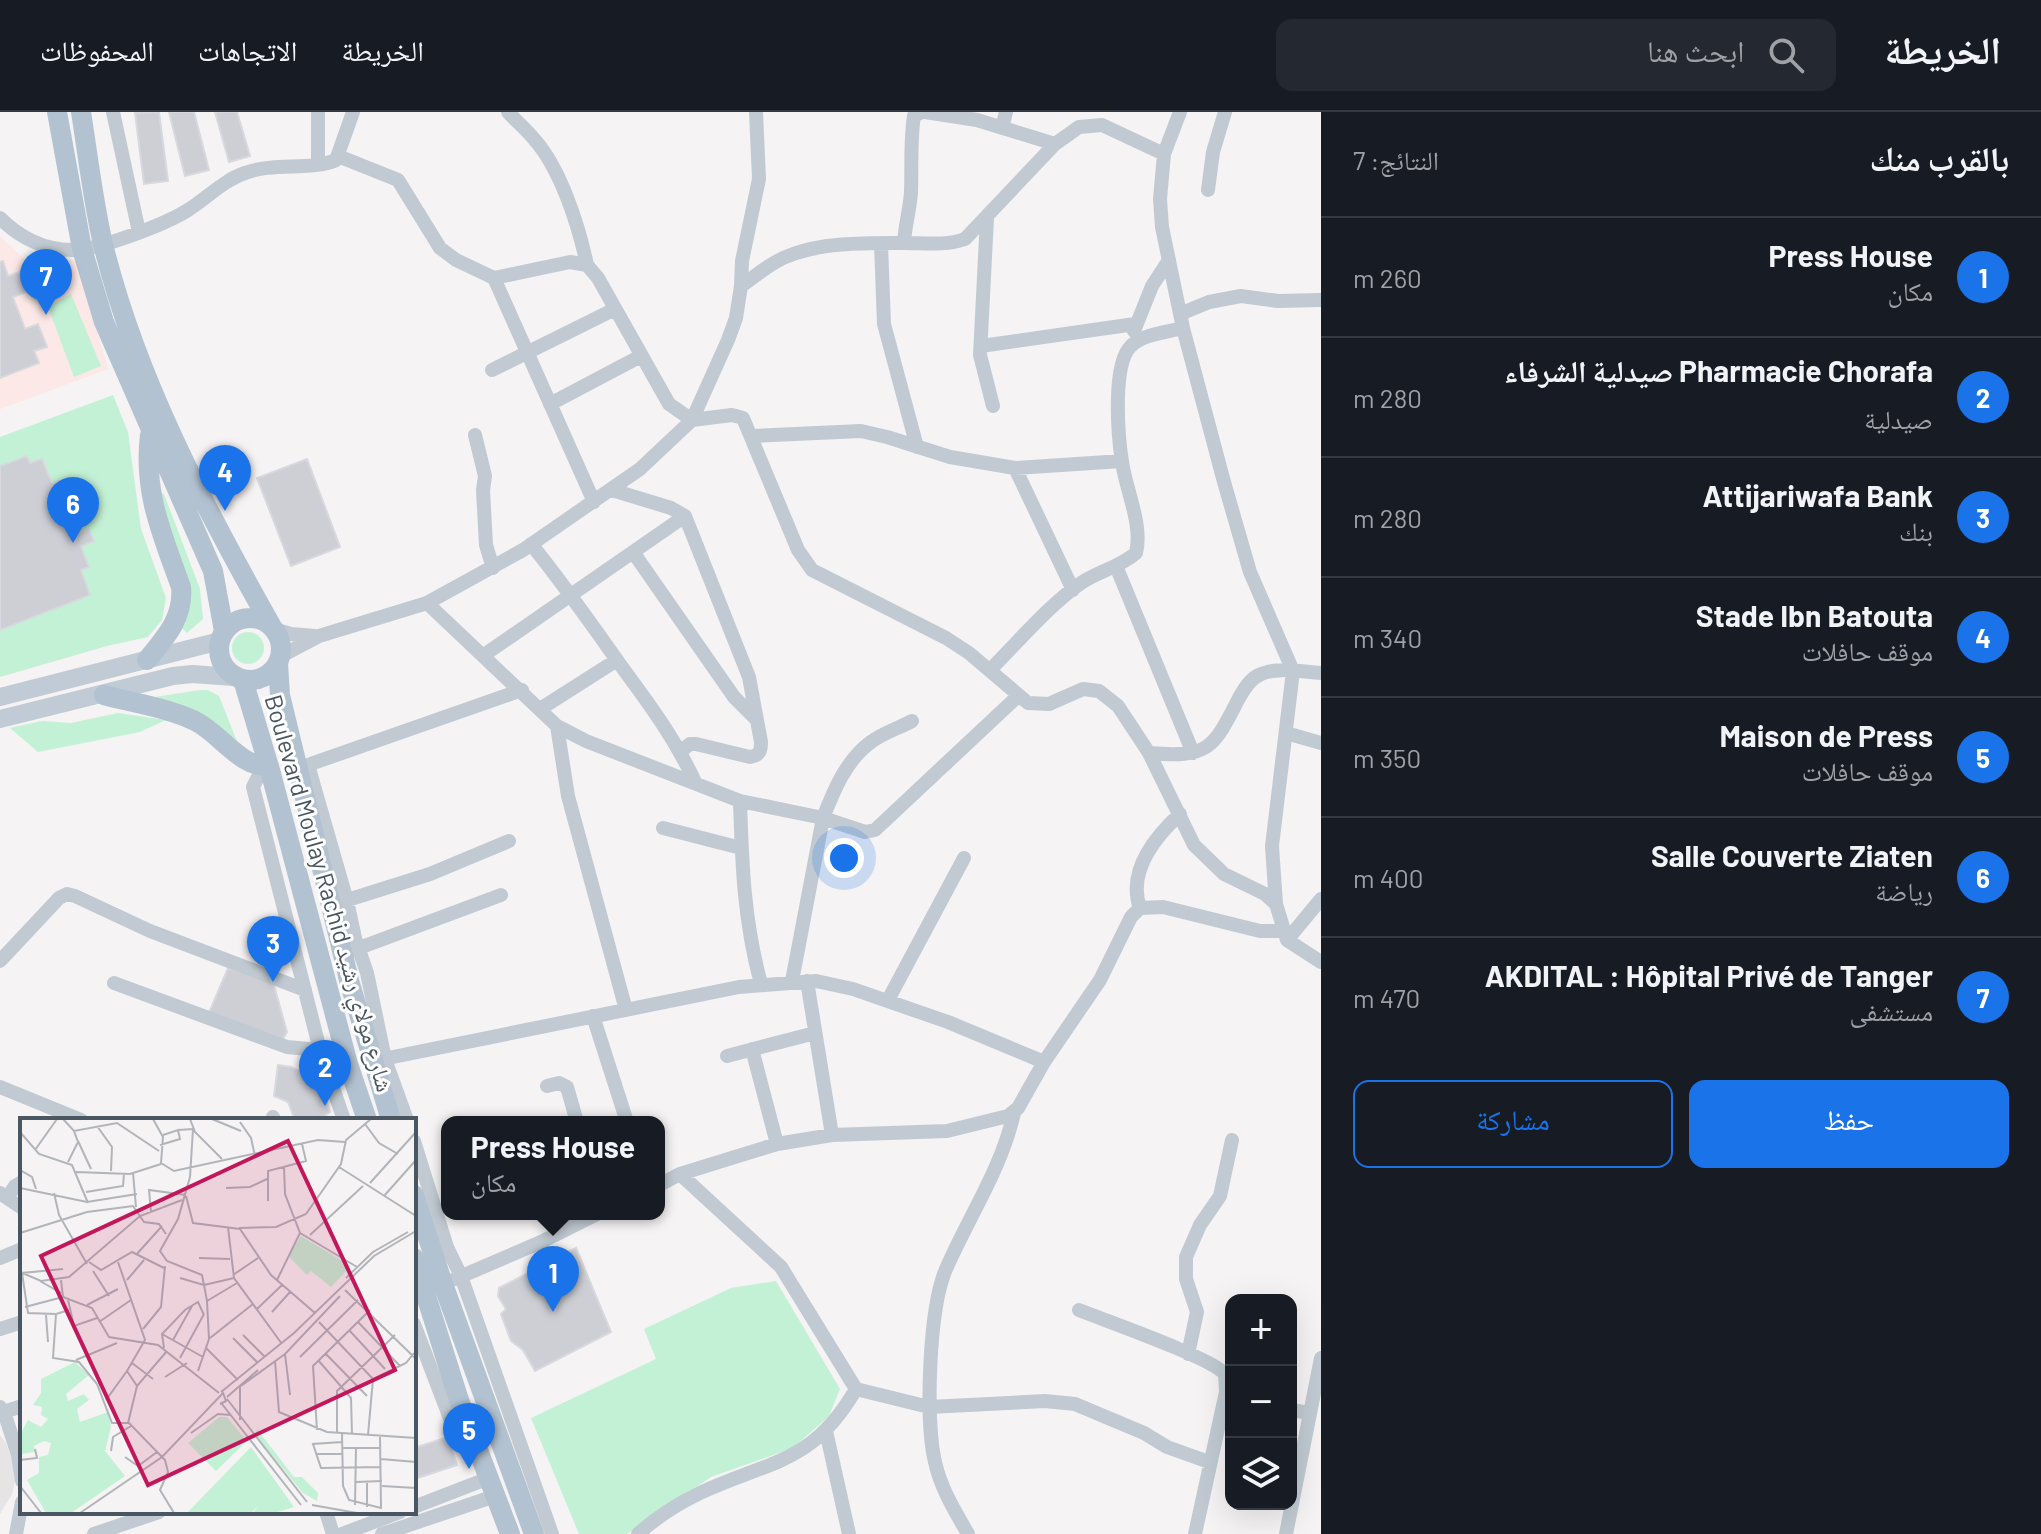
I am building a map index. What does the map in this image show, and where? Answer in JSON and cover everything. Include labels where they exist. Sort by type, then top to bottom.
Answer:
[{"type":"main road","points":[[57,112],[82,249],[104,322],[213,571],[222,636],[221,661],[239,679],[264,678],[280,660],[281,646],[195,483],[125,317],[103,243],[81,112]]},
{"type":"main road","points":[[147,660],[173,626],[182,602],[181,587],[150,493],[147,465],[151,431]]},
{"type":"main road","points":[[222,636],[232,623],[253,618],[273,628]]},
{"type":"main road","name":"Boulevard Moulay Rachid شارع مولاي رشيد","points":[[280,660],[280,695],[303,767],[339,904],[391,1118]]},
{"type":"main road","name":"Boulevard Moulay Rachid شارع مولاي رشيد","points":[[239,679],[269,768],[348,1064],[366,1118]]},
{"type":"main road","points":[[104,695],[194,721],[254,765],[269,768]]},
{"type":"main road","points":[[416,1199],[452,1280],[534,1534]]},
{"type":"main road","points":[[416,1264],[474,1438],[510,1534]]},
{"type":"street","points":[[113,112],[139,232]]},
{"type":"street","points":[[318,112],[318,163]]},
{"type":"street","points":[[0,218],[18,235],[41,245],[71,250],[103,243],[176,216],[242,174],[267,167],[331,163],[338,156],[353,112]]},
{"type":"street","points":[[508,112],[537,141],[578,224],[587,265],[598,278],[669,404],[692,420],[732,415],[743,418],[798,550],[812,570],[946,638],[1028,703],[1042,705],[1083,689],[1099,691],[1118,706],[1149,753],[1194,845],[1224,874],[1265,894],[1276,904]]},
{"type":"street","points":[[280,660],[319,636],[427,603],[493,568],[612,490],[640,469],[692,420],[732,329],[741,286],[742,261],[759,179],[756,112]]},
{"type":"street","points":[[904,243],[910,198],[914,116],[924,112],[977,120],[1055,144]]},
{"type":"street","points":[[1002,128],[1006,112]]},
{"type":"street","points":[[1102,125],[1113,112]]},
{"type":"street","points":[[1180,112],[1164,154],[1160,199],[1169,260],[1182,321],[1250,572],[1293,671],[1272,846],[1276,904],[1285,935]]},
{"type":"street","points":[[1208,190],[1213,152],[1225,112]]},
{"type":"street","points":[[741,286],[786,256],[817,247],[955,243],[965,239],[1080,119],[1102,125],[1164,154]]},
{"type":"street","points":[[338,156],[398,180],[440,248],[456,260],[494,278],[570,262],[587,265]]},
{"type":"street","points":[[987,218],[980,355],[993,406]]},
{"type":"street","points":[[881,244],[884,324],[917,447]]},
{"type":"street","points":[[990,670],[1073,590],[1102,571],[1126,562],[1136,553],[1138,543],[1122,461],[1119,424],[1121,363],[1131,346],[1135,324],[1152,286],[1169,260]]},
{"type":"street","points":[[494,278],[594,502]]},
{"type":"street","points":[[1131,346],[1182,321],[1209,302],[1241,296],[1278,301],[1321,300]]},
{"type":"street","points":[[492,370],[615,309]]},
{"type":"street","points":[[981,346],[1135,324]]},
{"type":"street","points":[[550,404],[641,356]]},
{"type":"street","points":[[752,436],[861,431],[950,457],[1015,468],[1122,461]]},
{"type":"street","points":[[475,435],[485,476],[486,545],[493,568]]},
{"type":"street","points":[[1015,468],[1073,590]]},
{"type":"street","points":[[612,490],[671,508],[685,516],[749,677],[761,751],[758,755],[750,757],[696,744],[690,744],[681,751]]},
{"type":"street","points":[[484,655],[685,516]]},
{"type":"street","points":[[531,544],[571,594],[681,751],[695,782]]},
{"type":"street","points":[[633,552],[734,697],[756,719]]},
{"type":"street","points":[[1116,566],[1193,753]]},
{"type":"street","points":[[427,603],[557,726],[586,741],[740,801],[823,818],[865,832],[875,830],[1018,696]]},
{"type":"street","points":[[273,628],[291,634],[319,636]]},
{"type":"street","points":[[0,697],[147,660],[222,636]]},
{"type":"street","points":[[540,709],[617,660]]},
{"type":"street","points":[[1149,753],[1183,755],[1201,751],[1221,734],[1243,691],[1257,675],[1274,671],[1321,673]]},
{"type":"street","points":[[0,719],[173,676],[192,674],[239,679]]},
{"type":"street","points":[[303,767],[522,690]]},
{"type":"street","points":[[832,1135],[815,1033],[799,981],[823,818],[847,766],[871,741],[912,721]]},
{"type":"street","points":[[557,726],[568,796],[626,1010]]},
{"type":"street","points":[[1286,733],[1321,743]]},
{"type":"street","points":[[244,758],[320,1050],[343,1118]]},
{"type":"street","points":[[253,787],[259,775],[269,768]]},
{"type":"street","points":[[740,801],[747,926],[761,984]]},
{"type":"street","points":[[1140,908],[1135,894],[1141,867],[1157,836],[1180,814]]},
{"type":"street","points":[[663,828],[741,848]]},
{"type":"street","points":[[339,904],[430,874],[509,841]]},
{"type":"street","points":[[888,1000],[964,858]]},
{"type":"street","points":[[0,961],[59,898],[67,894],[150,931],[305,990]]},
{"type":"street","points":[[350,952],[501,895]]},
{"type":"street","points":[[1285,935],[1321,899]]},
{"type":"street","points":[[968,1534],[946,1495],[935,1461],[929,1407],[939,1289],[1008,1141],[1014,1113],[1044,1062],[1100,980],[1131,917],[1140,908],[1163,907],[1285,935],[1321,962]]},
{"type":"street","points":[[406,1118],[379,1060],[761,984],[799,981],[853,989],[1044,1062]]},
{"type":"street","points":[[114,983],[287,1047],[320,1050]]},
{"type":"street","points":[[593,1016],[625,1116]]},
{"type":"street","points":[[727,1056],[815,1033]]},
{"type":"street","points":[[752,1049],[777,1144]]},
{"type":"street","points":[[547,1086],[559,1083],[567,1087],[575,1116]]},
{"type":"street","points":[[0,1087],[76,1118]]},
{"type":"street","points":[[665,1182],[680,1174],[777,1144],[832,1135],[947,1131],[1014,1113]]},
{"type":"street","points":[[1188,1354],[1197,1312],[1186,1279],[1185,1263],[1200,1225],[1220,1196],[1232,1140]]},
{"type":"street","points":[[416,1147],[447,1247],[452,1280],[552,1534]]},
{"type":"street","points":[[680,1174],[781,1267],[856,1389],[929,1407],[1045,1401],[1075,1404],[1144,1433],[1167,1447],[1209,1462]]},
{"type":"street","points":[[452,1280],[585,1220]]},
{"type":"street","points":[[0,1258],[20,1250]]},
{"type":"street","points":[[1079,1310],[1188,1354],[1223,1372],[1225,1379]]},
{"type":"street","points":[[0,1329],[20,1323]]},
{"type":"street","points":[[416,1329],[451,1421],[461,1432],[474,1438]]},
{"type":"street","points":[[1286,1534],[1321,1358]]},
{"type":"street","points":[[638,1534],[663,1512],[702,1492],[779,1463],[826,1431],[843,1412],[856,1389]]},
{"type":"street","points":[[2,1410],[20,1468]]},
{"type":"street","points":[[1195,1534],[1209,1462],[1225,1410]]},
{"type":"street","points":[[1297,1411],[1310,1413]]},
{"type":"street","points":[[826,1431],[849,1534]]},
{"type":"street","points":[[416,1512],[492,1487]]},
{"type":"street","points":[[16,1534],[20,1513]]},
{"type":"street","points":[[94,1534],[153,1514]]},
{"type":"street","points":[[327,1514],[333,1534]]},
{"type":"street","points":[[342,1534],[395,1514]]},
{"type":"street","points":[[382,1534],[412,1514]]},
{"type":"shaded area","points":[[0,236],[26,261],[76,260],[108,369],[0,409]]},
{"type":"shaded area","points":[[0,1435],[14,1465],[15,1481],[12,1494],[0,1514]]},
{"type":"green space","points":[[27,263],[60,265],[67,286],[34,301]]},
{"type":"green space","points":[[71,294],[101,366],[74,377],[48,307]]},
{"type":"green space","points":[[113,395],[128,432],[141,529],[166,598],[162,620],[148,637],[0,677],[0,437]]},
{"type":"green space","points":[[159,492],[164,494],[200,589],[203,619],[187,633],[182,628]]},
{"type":"green space","points":[[248,632],[259,637],[264,648],[259,659],[248,664],[237,659],[232,648],[237,637]]},
{"type":"green space","points":[[208,690],[219,696],[240,749],[155,697]]},
{"type":"green space","points":[[118,713],[166,720],[140,732],[38,752],[10,728],[42,721],[71,723]]},
{"type":"green space","points":[[776,1281],[840,1389],[829,1416],[793,1448],[711,1477],[627,1534],[579,1534],[531,1418],[656,1359],[644,1329],[731,1288]]},
{"type":"building","points":[[159,112],[168,181],[144,184],[135,113]]},
{"type":"building","points":[[169,112],[194,112],[209,170],[185,176]]},
{"type":"building","points":[[215,112],[237,112],[250,156],[229,162]]},
{"type":"building","points":[[3,261],[8,276],[22,271],[29,291],[13,297],[25,329],[38,324],[47,347],[34,351],[39,363],[0,378],[0,262]]},
{"type":"building","points":[[27,456],[30,463],[42,459],[52,483],[58,481],[68,506],[78,502],[82,514],[72,518],[78,533],[89,529],[94,541],[81,546],[89,567],[81,570],[90,595],[0,630],[0,466]]},
{"type":"building","points":[[307,459],[340,547],[291,566],[257,478]]},
{"type":"building","points":[[228,968],[273,982],[287,1032],[283,1039],[209,1013]]},
{"type":"building","points":[[278,1065],[291,1067],[319,1080],[330,1112],[322,1118],[294,1118],[288,1102],[274,1096]]},
{"type":"building","points":[[576,1248],[611,1332],[535,1371],[523,1350],[511,1341],[501,1314],[506,1309],[498,1296],[499,1288]]},
{"type":"building","points":[[448,1437],[457,1465],[416,1478],[416,1447]]},
{"type":"place","name":"AKDITAL : Hôpital Privé de Tanger","points":[[46,315]]},
{"type":"place","name":"Stade Ibn Batouta","points":[[225,511]]},
{"type":"place","name":"Salle Couverte Ziaten","points":[[73,543]]},
{"type":"place","name":"Attijariwafa Bank","points":[[273,982]]},
{"type":"place","name":"Pharmacie Chorafa صيدلية الشرفاء","points":[[325,1106]]},
{"type":"place","name":"Press House","points":[[553,1312]]},
{"type":"place","name":"Maison de Press","points":[[469,1469]]}]
